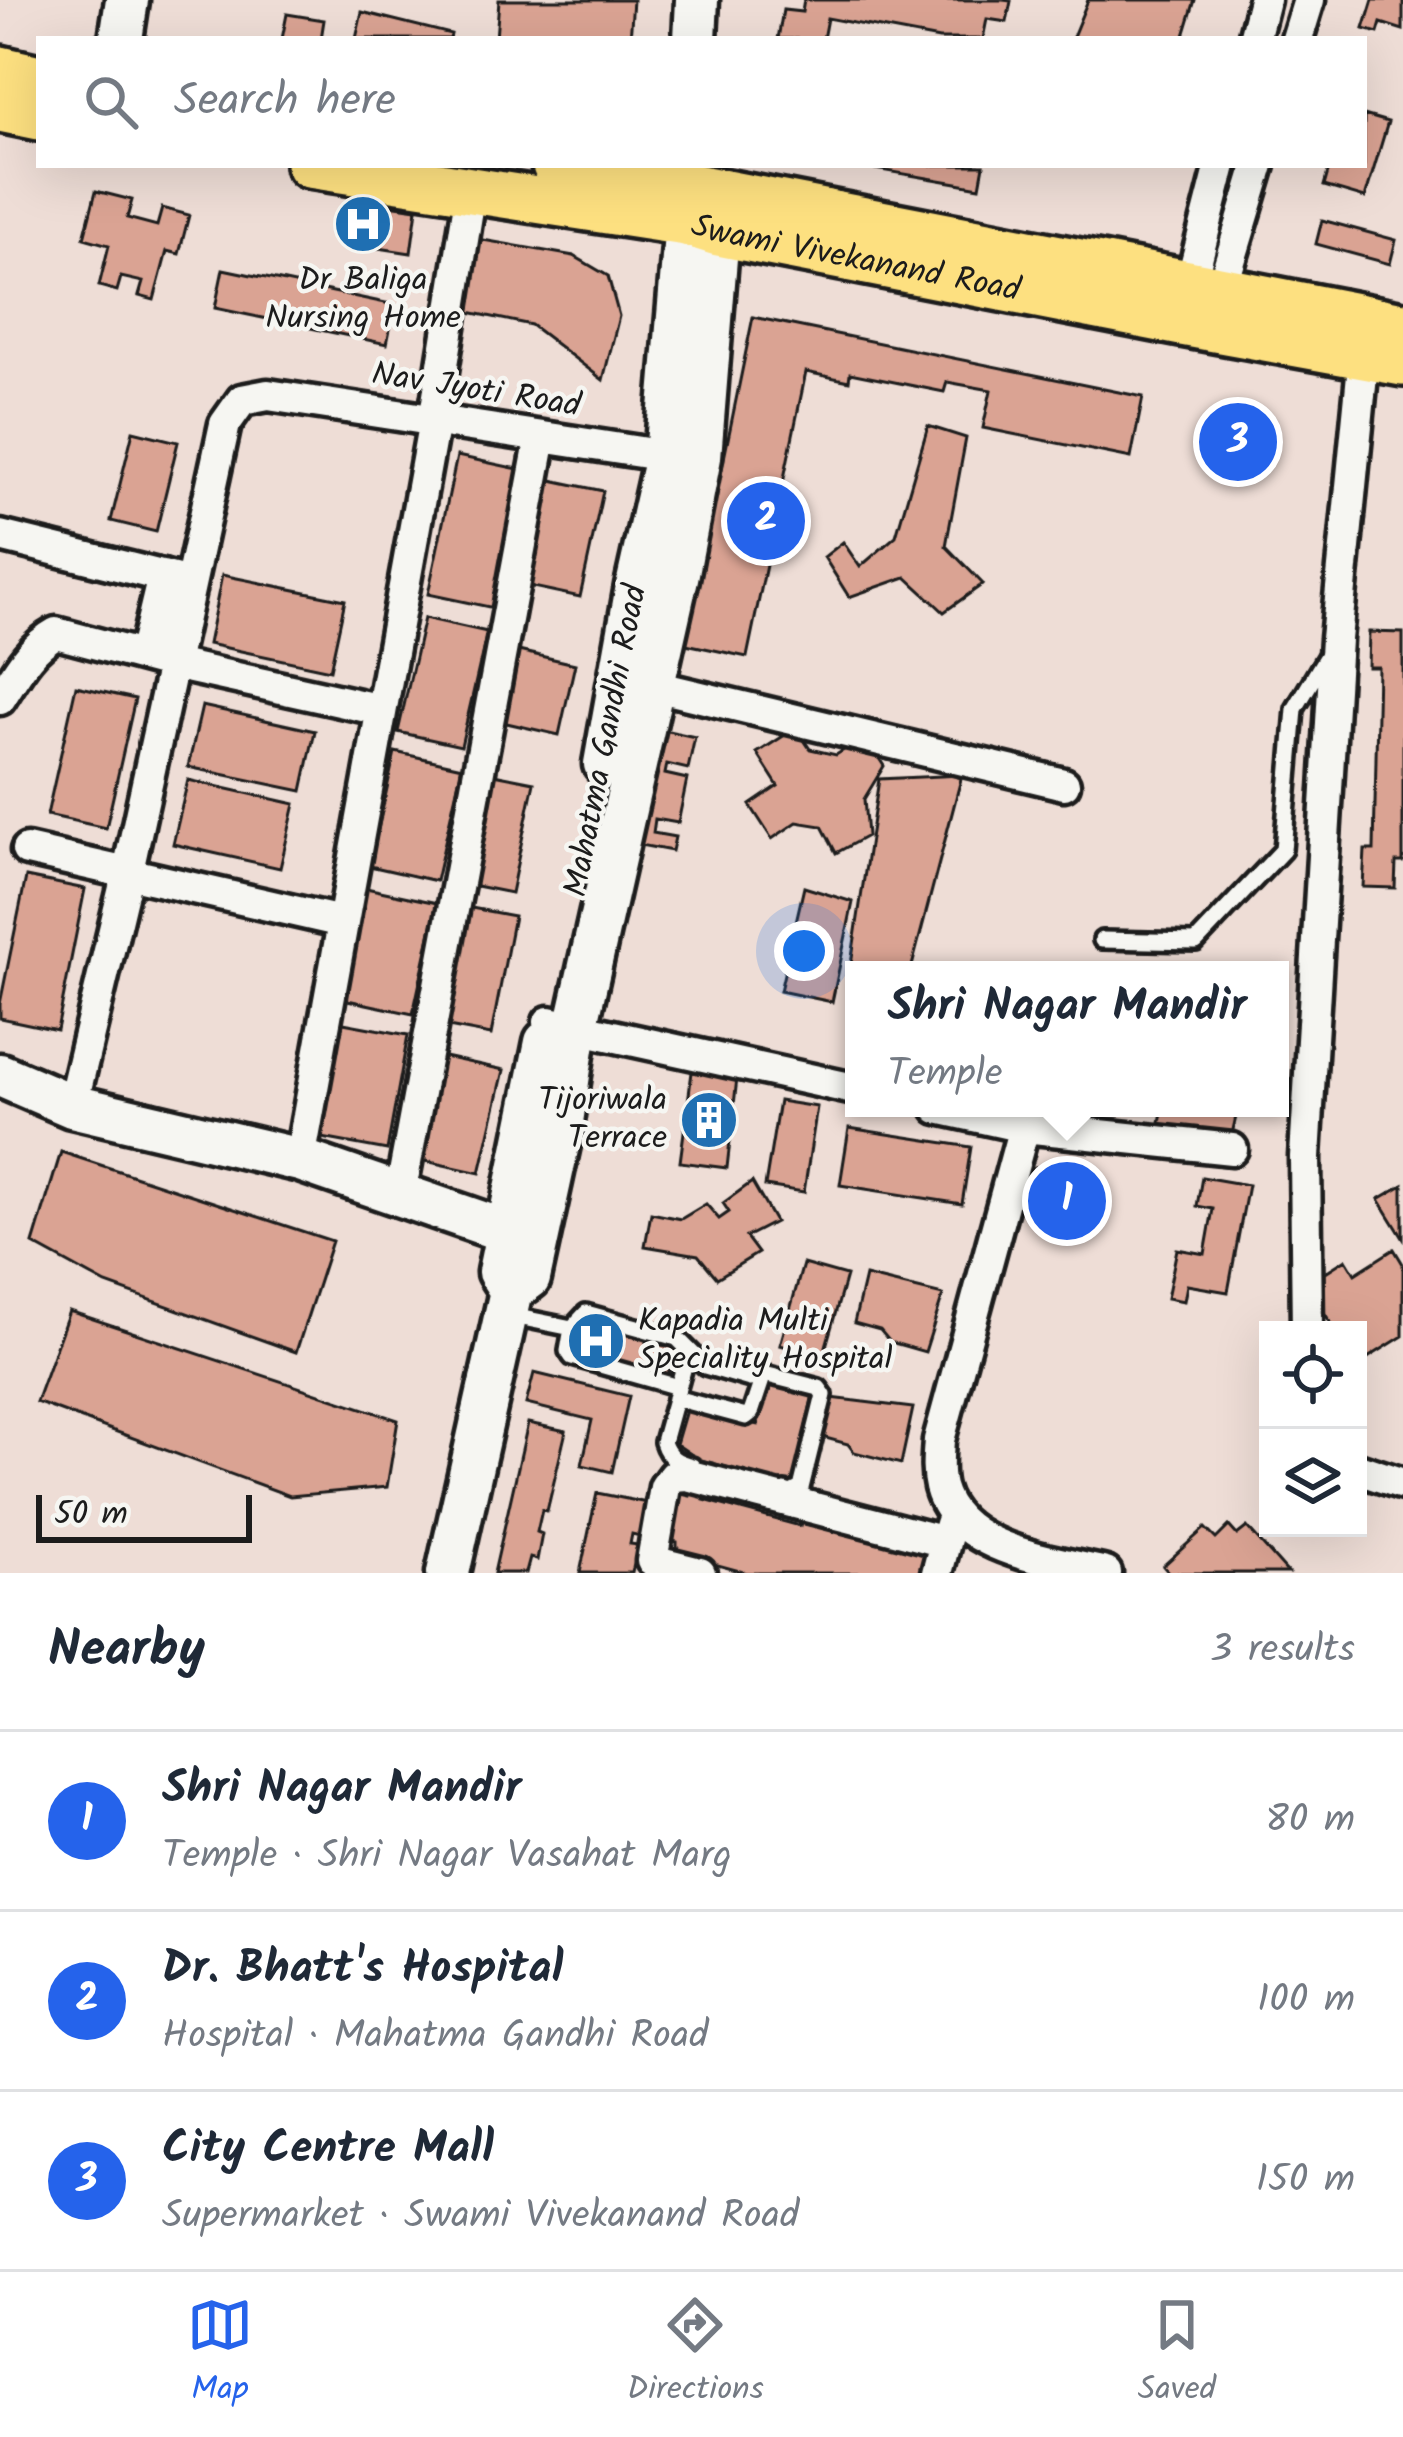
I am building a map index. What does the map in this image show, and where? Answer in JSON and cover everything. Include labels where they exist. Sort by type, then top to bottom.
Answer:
[{"type":"main road","points":[[122,36],[127,0]]},
{"type":"main road","points":[[694,36],[697,0]]},
{"type":"main road","points":[[0,69],[36,77]]},
{"type":"main road","points":[[0,109],[36,116]]},
{"type":"main road","name":"Swami Vivekanand Road","points":[[328,168],[471,190],[699,193],[1181,323],[1384,359]]},
{"type":"main road","name":"Swami Vivekanand Road","points":[[570,168],[1403,325]]},
{"type":"main road","name":"Mahatma Gandhi Road","points":[[448,1573],[508,1303],[529,1278],[522,1236],[560,1135],[562,1025],[637,681],[677,578],[699,193]]},
{"type":"main road","points":[[0,1075],[73,1106],[300,1160],[522,1236]]},
{"type":"street","points":[[1255,36],[1264,0]]},
{"type":"street","points":[[1298,36],[1309,0]]},
{"type":"street","points":[[1206,288],[1221,168]]},
{"type":"street","points":[[1206,288],[1258,168]]},
{"type":"street","points":[[300,1160],[434,421],[471,190]]},
{"type":"street","points":[[1307,1321],[1305,1156],[1336,640],[1384,359]]},
{"type":"street","name":"Nav Jyoti Road","points":[[177,579],[225,424],[242,400],[268,395],[683,456]]},
{"type":"street","points":[[400,1195],[541,437]]},
{"type":"street","points":[[0,536],[177,579],[158,660],[128,872],[73,1106]]},
{"type":"street","points":[[0,699],[25,659],[56,633],[381,710]]},
{"type":"street","points":[[637,681],[1064,784]]},
{"type":"street","points":[[27,850],[342,922]]},
{"type":"street","points":[[562,1025],[845,1087]]},
{"type":"street","points":[[979,1117],[1024,1127],[1232,1149]]},
{"type":"street","points":[[954,1573],[937,1469],[939,1440],[1024,1127]]},
{"type":"street","points":[[1367,1472],[1403,1484]]},
{"type":"street","points":[[700,1573],[651,1567],[665,1487],[673,1476],[687,1475],[951,1540],[993,1543],[1042,1566],[1106,1573]]},
{"type":"lane","points":[[1102,940],[1196,942],[1283,850],[1295,710],[1336,640]]},
{"type":"lane","points":[[508,1303],[572,1328]]},
{"type":"lane","points":[[688,1352],[676,1393],[663,1442],[666,1453],[677,1462],[791,1492],[800,1488],[824,1395],[819,1388],[768,1375],[746,1417],[676,1393],[572,1357],[568,1351],[572,1328],[586,1312],[676,1337],[705,1366],[750,1378]]},
{"type":"building","points":[[499,0],[633,0],[630,36],[496,36]]},
{"type":"building","points":[[804,0],[1011,1],[1007,22],[987,19],[984,36],[923,36],[827,18],[824,36],[779,36],[783,10],[802,12]]},
{"type":"building","points":[[1088,0],[1195,0],[1184,36],[1073,36]]},
{"type":"building","points":[[1373,0],[1403,0],[1403,30],[1381,23],[1378,33],[1364,29]]},
{"type":"building","points":[[362,12],[451,34],[451,36],[357,36]]},
{"type":"building","points":[[287,14],[324,20],[321,36],[283,36]]},
{"type":"building","points":[[1367,116],[1388,122],[1365,198],[1324,186],[1329,168],[1367,168]]},
{"type":"building","points":[[869,168],[983,168],[980,187]]},
{"type":"building","points":[[96,191],[132,200],[127,218],[157,226],[162,208],[189,215],[179,254],[167,251],[154,300],[139,296],[143,282],[121,277],[117,291],[99,286],[109,245],[84,238]]},
{"type":"building","points":[[353,200],[417,209],[411,253],[346,243]]},
{"type":"building","points":[[1322,220],[1396,240],[1390,264],[1316,244]]},
{"type":"building","points":[[477,239],[574,256],[608,276],[619,316],[603,380],[531,325],[464,311]]},
{"type":"building","points":[[223,269],[395,305],[387,344],[215,308]]},
{"type":"building","points":[[753,317],[1143,397],[1131,458],[983,428],[991,390],[947,382],[944,392],[850,373],[849,381],[806,372],[747,657],[686,644]]},
{"type":"building","points":[[928,426],[966,438],[946,546],[983,584],[944,612],[906,577],[849,597],[824,557],[843,542],[860,567],[896,536]]},
{"type":"building","points":[[133,431],[178,442],[156,532],[111,521]]},
{"type":"building","points":[[457,456],[523,470],[494,608],[428,594]]},
{"type":"building","points":[[542,478],[603,491],[580,597],[519,584]]},
{"type":"building","points":[[222,575],[345,600],[330,670],[208,644]]},
{"type":"building","points":[[424,618],[487,632],[461,746],[398,732]]},
{"type":"building","points":[[1369,632],[1403,633],[1403,862],[1396,862],[1395,888],[1363,887],[1365,850],[1374,850],[1378,667],[1368,667]]},
{"type":"building","points":[[514,650],[575,664],[559,735],[498,721]]},
{"type":"building","points":[[76,686],[135,699],[106,828],[47,815]]},
{"type":"building","points":[[202,706],[315,731],[302,791],[188,767]]},
{"type":"building","points":[[796,728],[810,749],[836,755],[865,737],[884,766],[864,799],[867,836],[836,853],[822,826],[797,822],[772,839],[750,805],[778,786],[757,753]]},
{"type":"building","points":[[659,729],[695,737],[688,769],[667,764],[665,774],[687,779],[678,823],[655,819],[653,833],[675,837],[672,851],[635,844]]},
{"type":"building","points":[[395,752],[462,767],[436,881],[370,866]]},
{"type":"building","points":[[484,772],[534,782],[511,893],[461,883]]},
{"type":"building","points":[[962,775],[913,961],[851,961],[879,779]]},
{"type":"building","points":[[188,780],[295,804],[280,868],[173,844]]},
{"type":"building","points":[[26,877],[85,889],[57,1030],[0,1018]]},
{"type":"building","points":[[804,887],[853,902],[832,1002],[780,991]]},
{"type":"building","points":[[366,888],[437,903],[413,1014],[343,999]]},
{"type":"building","points":[[466,907],[514,916],[491,1035],[443,1026]]},
{"type":"building","points":[[338,1022],[408,1035],[387,1150],[317,1137]]},
{"type":"building","points":[[435,1055],[504,1070],[480,1173],[412,1158]]},
{"type":"building","name":"Tijoriwala Terrace","points":[[692,1072],[737,1078],[727,1168],[680,1162]]},
{"type":"building","points":[[779,1101],[817,1107],[804,1192],[765,1186]]},
{"type":"building","points":[[1161,1117],[1236,1117],[1229,1147],[1158,1131]]},
{"type":"building","points":[[849,1128],[971,1147],[962,1204],[840,1185]]},
{"type":"building","points":[[61,1152],[332,1241],[296,1352],[106,1284],[33,1244]]},
{"type":"building","points":[[1036,1167],[1105,1184],[1092,1228],[1031,1218]]},
{"type":"building","points":[[1202,1177],[1248,1185],[1228,1292],[1187,1285],[1184,1301],[1167,1298],[1177,1249],[1205,1254],[1213,1209],[1197,1206]]},
{"type":"building","points":[[752,1182],[775,1222],[746,1237],[758,1253],[717,1278],[698,1255],[645,1246],[651,1213],[681,1219],[706,1204],[719,1219],[729,1212],[723,1203]]},
{"type":"building","points":[[1403,1185],[1403,1238],[1379,1199]]},
{"type":"building","points":[[1394,1249],[1403,1264],[1403,1336],[1367,1358],[1367,1321],[1330,1321],[1307,1284],[1346,1259],[1355,1274]]},
{"type":"building","points":[[803,1264],[846,1276],[823,1357],[780,1345]]},
{"type":"building","points":[[865,1276],[943,1295],[925,1352],[890,1342],[880,1330],[854,1323]]},
{"type":"building","points":[[69,1311],[398,1420],[387,1487],[290,1496],[36,1402]]},
{"type":"building","points":[[585,1321],[628,1333],[629,1327],[648,1333],[646,1342],[677,1348],[667,1376],[576,1351]]},
{"type":"building","points":[[534,1373],[629,1396],[612,1472],[582,1465],[592,1420],[526,1404]]},
{"type":"building","points":[[766,1382],[813,1394],[793,1486],[698,1459],[676,1444],[686,1410],[758,1425]]},
{"type":"building","points":[[831,1398],[913,1408],[901,1464],[854,1452],[848,1444],[818,1436]]},
{"type":"building","points":[[528,1423],[566,1431],[547,1511],[542,1510],[537,1532],[542,1534],[537,1560],[530,1558],[526,1573],[494,1573]]},
{"type":"building","points":[[597,1493],[647,1503],[640,1536],[632,1534],[630,1544],[638,1545],[632,1573],[580,1573]]},
{"type":"building","points":[[691,1493],[800,1526],[819,1527],[821,1518],[930,1548],[923,1573],[747,1573],[677,1554],[677,1542],[663,1539],[675,1496]]},
{"type":"building","points":[[1229,1526],[1237,1535],[1247,1527],[1288,1573],[1169,1573],[1163,1566],[1205,1528],[1216,1539]]},
{"type":"place","name":"Dr Baliga Nursing Home","points":[[363,224]]},
{"type":"place","name":"City Centre Mall","points":[[1238,442]]},
{"type":"place","name":"Dr. Bhatt's Hospital","points":[[766,521]]},
{"type":"place","name":"Tijoriwala Terrace","points":[[709,1120]]},
{"type":"place","name":"Shri Nagar Mandir","points":[[1067,1201]]},
{"type":"place","name":"Kapadia Multi Speciality Hospital","points":[[596,1341]]}]
